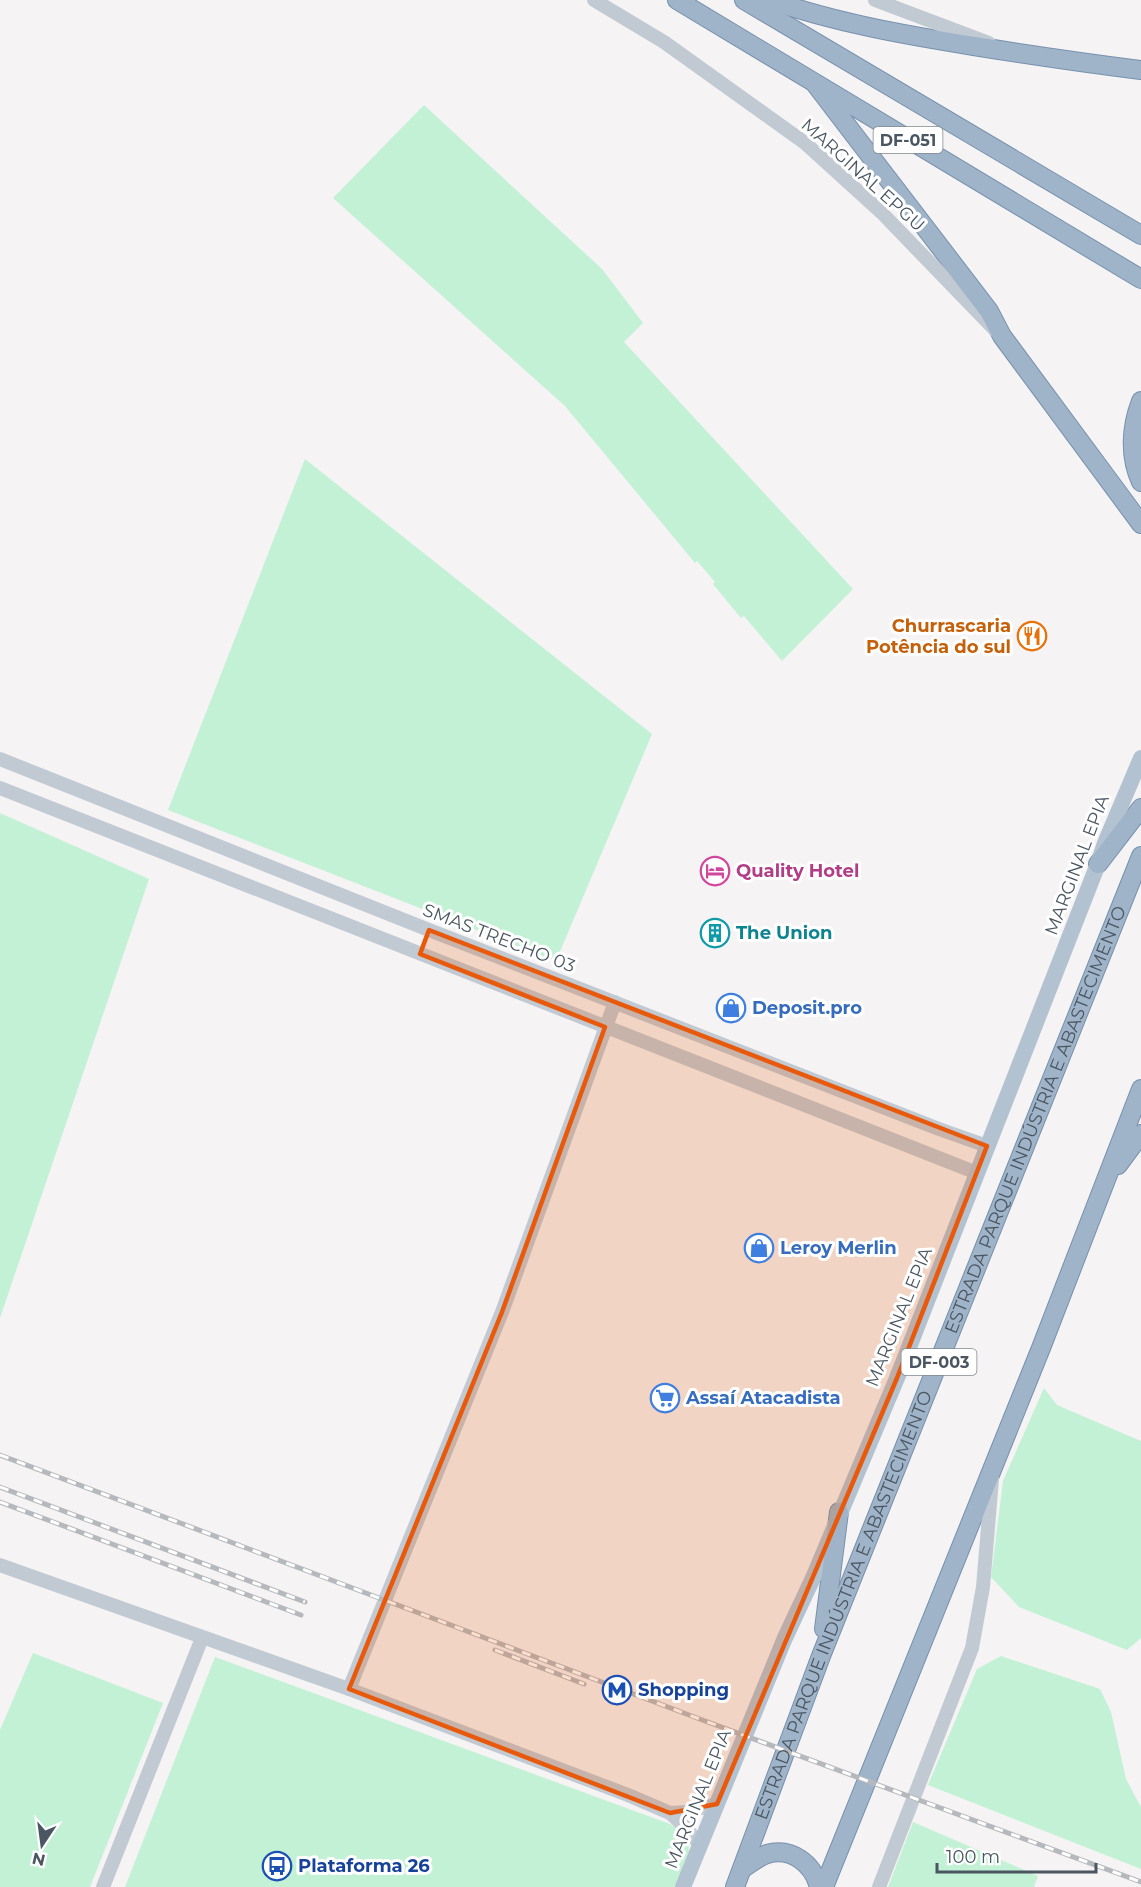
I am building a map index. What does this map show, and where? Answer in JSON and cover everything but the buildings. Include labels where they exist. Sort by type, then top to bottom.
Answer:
[{"type":"highway","name":"DF-051","points":[[677,0],[816,86],[1141,279]]},
{"type":"highway","name":"DF-051","points":[[744,0],[1141,235]]},
{"type":"highway","points":[[770,0],[841,22],[884,31],[1141,70]]},
{"type":"highway","points":[[816,86],[989,311],[1002,336],[1141,524]]},
{"type":"highway","points":[[1141,401],[1132,443],[1141,482]]},
{"type":"highway","points":[[1098,864],[1141,808]]},
{"type":"highway","name":"ESTRADA PARQUE INDÚSTRIA E ABASTECIMENTO","points":[[735,1887],[821,1656],[1141,856]]},
{"type":"highway","points":[[824,1887],[1041,1348],[1141,1089]]},
{"type":"highway","points":[[1103,1186],[1141,1134]]},
{"type":"highway","points":[[821,1656],[839,1512]]},
{"type":"highway","points":[[742,1869],[767,1854],[781,1853],[794,1856],[814,1873],[819,1887]]},
{"type":"main road","name":"MARGINAL EPIA","points":[[683,1887],[699,1844],[897,1378],[1105,843],[1141,758]]},
{"type":"street","name":"MARGINAL EPGU","points":[[594,0],[664,42],[805,143],[881,212],[1002,336]]},
{"type":"street","points":[[875,0],[1017,53]]},
{"type":"street","name":"SMAS TRECHO 03","points":[[0,759],[423,928],[987,1146]]},
{"type":"street","points":[[0,788],[978,1173]]},
{"type":"street","points":[[406,948],[423,928]]},
{"type":"street","points":[[420,954],[423,928]]},
{"type":"street","points":[[349,1689],[502,1312],[615,1002]]},
{"type":"street","points":[[930,1155],[939,1129]]},
{"type":"street","points":[[879,1887],[972,1648],[983,1587],[993,1465]]},
{"type":"street","points":[[0,1565],[349,1689],[540,1761],[670,1813],[699,1844]]},
{"type":"street","points":[[103,1887],[202,1638]]},
{"type":"street","points":[[670,1813],[687,1812],[717,1804]]},
{"type":"highlighted area","points":[[429,930],[987,1146],[897,1378],[717,1804],[670,1813],[349,1689],[502,1312],[605,1027],[420,954]]},
{"type":"green space","points":[[424,105],[602,269],[643,323],[624,342],[853,589],[782,661],[744,616],[741,618],[713,584],[715,582],[697,561],[695,563],[565,406],[333,198]]},
{"type":"green space","points":[[305,459],[652,734],[556,961],[168,810]]},
{"type":"green space","points":[[0,813],[149,879],[0,1318]]},
{"type":"green space","points":[[1044,1388],[1057,1405],[1141,1441],[1141,1638],[1127,1650],[1019,1607],[991,1577],[1003,1481]]},
{"type":"green space","points":[[33,1653],[163,1703],[90,1887],[0,1887],[0,1730]]},
{"type":"green space","points":[[1001,1656],[1100,1689],[1111,1712],[1126,1779],[1141,1807],[1141,1869],[928,1785],[977,1669]]},
{"type":"green space","points":[[215,1657],[670,1824],[684,1835],[689,1846],[675,1887],[125,1887]]},
{"type":"green space","points":[[913,1822],[1038,1876],[1034,1887],[888,1887]]},
{"type":"railway","points":[[0,1455],[697,1718],[1141,1882]]},
{"type":"railway","points":[[0,1487],[305,1602]]},
{"type":"railway","points":[[0,1502],[301,1615]]},
{"type":"railway","points":[[495,1650],[584,1684]]},
{"type":"place","name":"Churrascaria Potência do sul","points":[[1032,636]]},
{"type":"place","name":"Quality Hotel","points":[[715,871]]},
{"type":"place","name":"The Union","points":[[715,933]]},
{"type":"place","name":"Deposit.pro","points":[[731,1008]]},
{"type":"place","name":"Leroy Merlin","points":[[759,1248]]},
{"type":"place","name":"Assaí Atacadista","points":[[665,1398]]},
{"type":"place","name":"Shopping","points":[[617,1690]]},
{"type":"place","name":"Plataforma 26","points":[[277,1866]]}]
